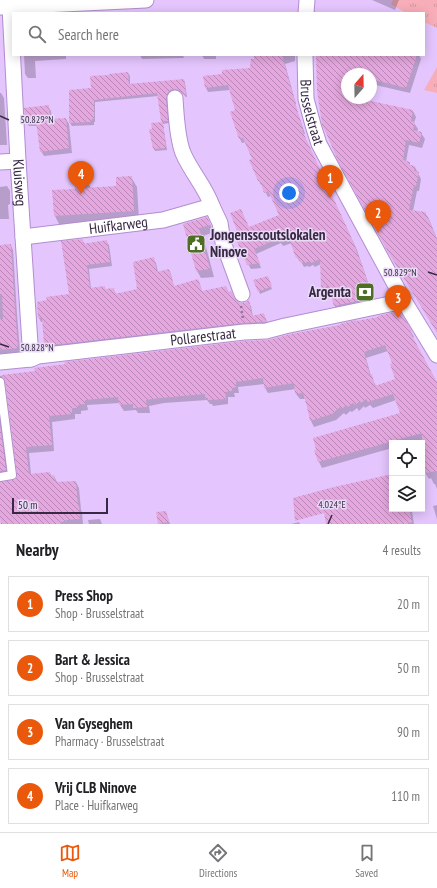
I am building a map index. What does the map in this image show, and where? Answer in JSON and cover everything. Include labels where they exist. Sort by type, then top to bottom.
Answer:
[{"type":"street","points":[[5,7],[52,2],[144,0]]},
{"type":"street","points":[[306,12],[307,0]]},
{"type":"street","name":"Kluisweg","points":[[5,7],[18,160],[31,359]]},
{"type":"street","name":"Brusselstraat","points":[[305,56],[306,99],[319,144],[404,301],[437,355]]},
{"type":"street","points":[[175,98],[176,119],[181,147],[184,155],[201,183],[220,223],[223,242],[242,294]]},
{"type":"street","points":[[0,162],[18,160]]},
{"type":"street","name":"Huifkarweg","points":[[23,237],[163,220],[212,206]]},
{"type":"street","name":"Pollarestraat","points":[[0,362],[31,359],[38,356],[244,332],[266,332],[285,326],[404,301]]},
{"type":"lane","points":[[0,382],[12,475],[0,477]]},
{"type":"path","points":[[242,294],[240,298],[244,332]]},
{"type":"green space","points":[[393,0],[437,0],[437,28],[425,22],[425,12],[404,12],[391,4]]},
{"type":"green space","points":[[437,67],[437,93],[424,90]]},
{"type":"building","points":[[254,56],[282,56],[302,130],[349,232],[364,270],[370,292],[367,299],[334,306],[328,286],[321,289],[320,259],[311,263],[310,261],[301,263],[298,257],[296,258],[289,239],[280,242],[278,239],[254,249],[260,263],[247,265],[236,239],[239,238],[230,213],[241,209],[249,227],[279,215],[268,191],[264,193],[260,181],[258,181],[249,160],[252,159],[243,138],[239,139],[230,112],[235,110],[228,85],[205,88],[203,76],[222,74],[222,70],[250,68],[251,59],[254,59]]},
{"type":"building","points":[[316,56],[417,56],[406,88],[377,81],[377,68],[341,68],[341,104],[377,104],[377,102],[413,110],[411,121],[415,122],[413,130],[422,132],[419,143],[406,140],[403,160],[410,162],[410,165],[415,166],[414,171],[419,172],[416,186],[414,185],[409,210],[426,212],[425,215],[427,215],[437,240],[437,333],[388,252],[338,161],[322,125],[317,90]]},
{"type":"building","points":[[128,72],[129,84],[184,79],[186,94],[183,95],[179,90],[175,89],[170,90],[167,94],[168,121],[161,121],[157,93],[94,100],[94,119],[92,119],[92,122],[69,123],[69,90],[91,88],[90,76]]},
{"type":"building","points":[[49,105],[50,119],[66,118],[69,148],[40,152],[36,121],[25,122],[24,108]]},
{"type":"building","points":[[163,122],[166,148],[153,149],[149,129],[152,129],[151,123]]},
{"type":"building","points":[[132,176],[134,211],[54,216],[52,190],[75,189],[74,178],[86,177],[86,188],[116,186],[116,177]]},
{"type":"building","name":"Jongensscoutslokalen Ninove","points":[[207,217],[211,225],[199,228],[210,269],[196,271],[183,224]]},
{"type":"building","points":[[83,239],[83,244],[107,240],[110,262],[87,265],[90,288],[105,286],[105,289],[114,288],[115,294],[137,289],[133,262],[154,257],[157,272],[169,269],[174,286],[198,279],[202,291],[226,286],[228,292],[231,291],[237,301],[245,303],[249,300],[252,316],[264,313],[266,322],[243,323],[44,346],[42,318],[38,318],[37,302],[47,300],[46,297],[69,294],[61,241]]},
{"type":"building","points":[[11,244],[18,348],[0,350],[0,319],[3,319],[2,294],[0,294],[0,245]]},
{"type":"building","points":[[268,276],[272,286],[258,292],[253,280]]},
{"type":"building","points":[[398,311],[401,313],[411,329],[412,331],[410,332],[437,382],[437,471],[425,473],[425,440],[422,440],[422,433],[397,440],[389,440],[389,442],[318,462],[314,450],[316,450],[313,438],[400,413],[393,394],[368,402],[366,399],[355,405],[353,403],[348,407],[346,405],[342,409],[340,407],[332,414],[310,421],[303,393],[295,394],[294,383],[264,388],[263,378],[236,382],[236,387],[232,388],[232,391],[225,392],[226,399],[208,400],[208,398],[205,399],[205,394],[160,398],[146,400],[147,407],[133,408],[133,404],[119,405],[118,397],[85,400],[85,404],[78,405],[78,408],[72,408],[72,414],[49,416],[52,445],[26,447],[29,474],[50,472],[50,476],[54,475],[55,482],[76,481],[80,519],[66,520],[60,522],[61,524],[1,524],[0,482],[16,479],[17,475],[5,381],[2,375],[35,371],[34,368],[66,364],[64,362],[245,341],[268,340],[340,325],[356,320],[378,317]],"holes":[[[385,345],[392,363],[390,364],[395,379],[375,386],[372,374],[370,375],[364,352]]]},
{"type":"building","points":[[0,425],[6,470],[0,471]]},
{"type":"building","points":[[389,475],[389,512],[410,512],[412,522],[407,524],[326,524],[324,513],[295,521],[293,498]]},
{"type":"building","points":[[166,511],[169,522],[158,524],[156,512]]},
{"type":"place","name":"Vrij CLB Ninove","points":[[81,194]]},
{"type":"place","name":"Press Shop","points":[[330,198]]},
{"type":"place","name":"Bart & Jessica","points":[[378,233]]},
{"type":"place","name":"Jongensscoutslokalen Ninove","points":[[196,244]]},
{"type":"place","name":"Argenta","points":[[365,292]]},
{"type":"place","name":"Van Gyseghem","points":[[398,318]]}]
